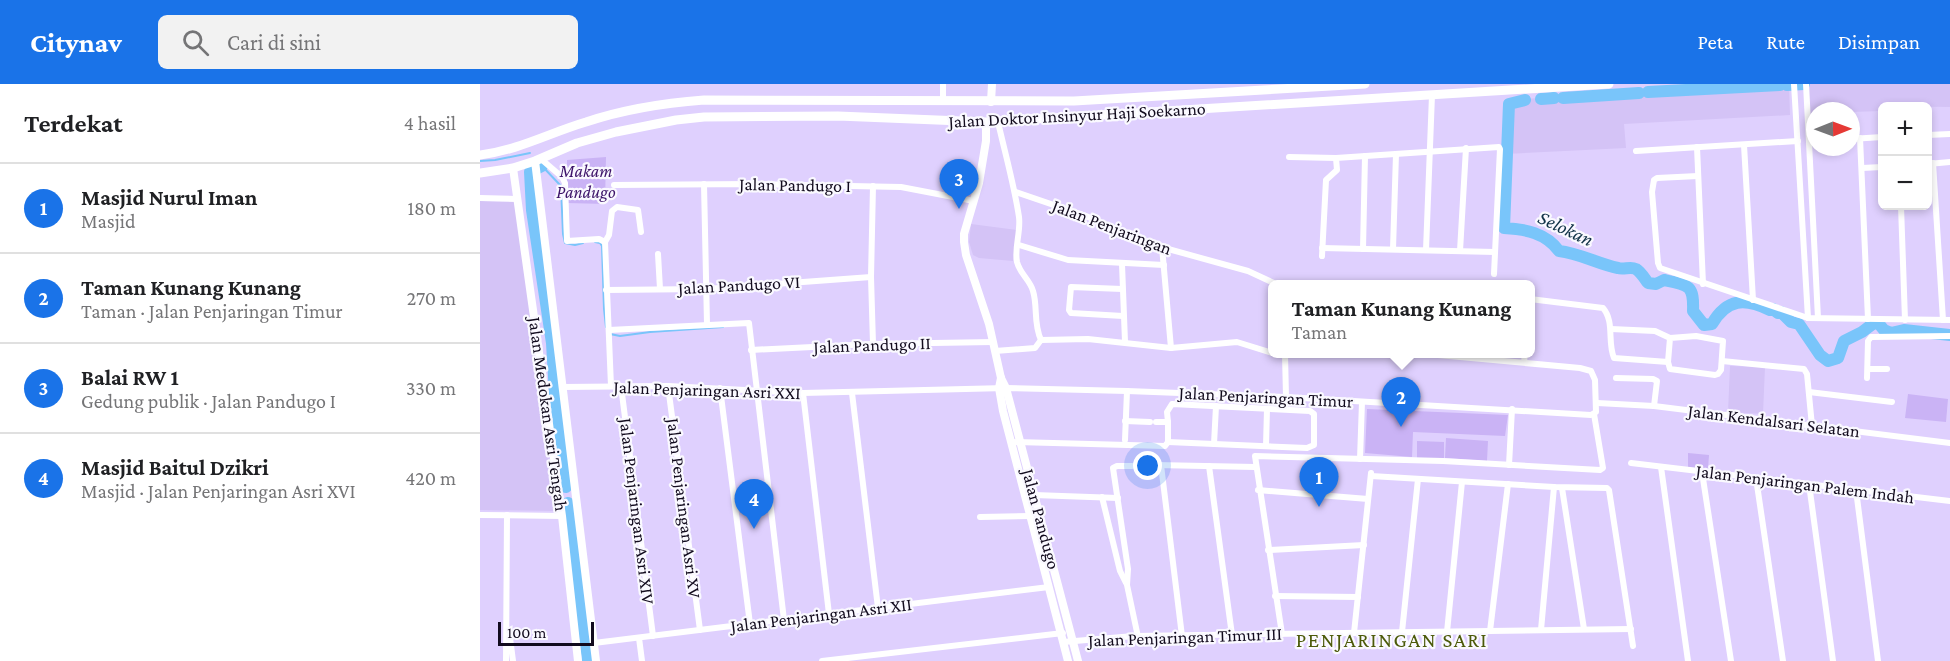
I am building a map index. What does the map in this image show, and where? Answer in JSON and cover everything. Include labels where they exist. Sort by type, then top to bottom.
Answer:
[{"type":"main road","name":"Jalan Doktor Insinyur Haji Soekarno","points":[[480,155],[512,150],[585,122],[642,107],[705,100],[1074,101],[1365,84]]},
{"type":"main road","name":"Jalan Doktor Insinyur Haji Soekarno","points":[[480,173],[537,165],[577,143],[616,132],[704,117],[817,116],[998,122],[1432,95],[1502,87],[1609,84]]},
{"type":"main road","points":[[1177,95],[1173,103],[1178,110]]},
{"type":"main road","points":[[1153,97],[1159,102],[1154,112]]},
{"type":"main road","points":[[790,99],[796,106],[791,116]]},
{"type":"main road","points":[[816,99],[811,107],[817,116]]},
{"type":"street","points":[[943,84],[943,100]]},
{"type":"street","points":[[991,102],[992,84]]},
{"type":"street","points":[[1795,86],[1804,317]]},
{"type":"street","points":[[1807,86],[1808,102]]},
{"type":"street","points":[[1426,250],[1432,95]]},
{"type":"street","points":[[1795,96],[1807,95]]},
{"type":"street","name":"Jalan Pandugo","points":[[986,122],[984,151],[964,242],[994,346],[1030,516],[1068,661]]},
{"type":"street","points":[[998,122],[1016,192],[1021,232],[1017,261],[1020,270],[1033,289],[1036,326],[1041,340]]},
{"type":"street","points":[[1932,135],[1950,134]]},
{"type":"street","points":[[1868,319],[1860,138],[1878,137]]},
{"type":"street","points":[[1636,151],[1798,141]]},
{"type":"street","points":[[1744,145],[1753,300]]},
{"type":"street","points":[[1289,157],[1336,158],[1499,147],[1494,274]]},
{"type":"street","points":[[1697,147],[1703,284]]},
{"type":"street","points":[[1460,251],[1466,148]]},
{"type":"street","points":[[1393,249],[1396,154]]},
{"type":"street","points":[[1363,249],[1365,156]]},
{"type":"street","points":[[1813,156],[1818,318]]},
{"type":"street","points":[[1322,256],[1326,180],[1337,170],[1336,158]]},
{"type":"street","points":[[1932,163],[1950,162]]},
{"type":"street","points":[[537,165],[562,177],[565,183],[567,241],[599,239],[605,242]]},
{"type":"street","points":[[537,165],[596,661]]},
{"type":"street","points":[[1862,168],[1878,167]]},
{"type":"street","name":"Jalan Medokan Asri Tengah","points":[[513,168],[562,516],[578,661]]},
{"type":"street","points":[[1698,176],[1654,180],[1652,192],[1659,266],[1703,284],[1804,317],[1947,320],[1932,181]]},
{"type":"street","points":[[704,184],[707,324]]},
{"type":"street","name":"Jalan Pandugo I","points":[[614,185],[900,187],[974,201]]},
{"type":"street","points":[[873,186],[871,277],[873,344]]},
{"type":"street","name":"Jalan Penjaringan","points":[[1016,192],[1086,216],[1162,248],[1248,271],[1268,281]]},
{"type":"street","points":[[480,198],[518,199]]},
{"type":"street","points":[[611,386],[605,242],[609,235],[612,211],[617,207],[638,210],[641,232]]},
{"type":"street","points":[[1901,210],[1905,320]]},
{"type":"street","points":[[1019,245],[1068,260],[1164,265]]},
{"type":"street","points":[[1162,248],[1171,348]]},
{"type":"street","points":[[1323,248],[1495,252]]},
{"type":"street","points":[[658,254],[660,289]]},
{"type":"street","points":[[1122,264],[1125,342]]},
{"type":"street","name":"Jalan Pandugo VI","points":[[606,290],[706,289],[871,277]]},
{"type":"street","points":[[1122,289],[1071,287],[1069,310],[1071,313],[1123,316]]},
{"type":"street","points":[[1535,300],[1603,308],[1607,312],[1611,329],[1611,354],[1614,358],[1668,362]]},
{"type":"street","points":[[609,333],[707,324],[749,323],[755,390],[784,620]]},
{"type":"street","points":[[1611,329],[1655,331],[1670,338],[1696,336],[1722,340],[1724,344],[1721,370],[1715,375],[1670,369],[1668,362],[1670,338]]},
{"type":"street","points":[[1867,378],[1868,341],[1871,337],[1950,336]]},
{"type":"street","name":"Jalan Pandugo II","points":[[751,350],[873,344],[1035,348],[1041,340],[1088,339],[1171,348],[1238,342],[1268,351]]},
{"type":"street","points":[[1285,358],[1286,397]]},
{"type":"street","points":[[1282,634],[1258,490],[1254,459],[1257,454],[1600,470],[1603,468],[1594,414],[1597,403],[1595,380],[1591,371],[1580,368],[1470,358]]},
{"type":"street","points":[[1524,363],[1525,358]]},
{"type":"street","points":[[1722,362],[1804,369],[1807,374],[1812,426]]},
{"type":"street","points":[[1868,369],[1887,369]]},
{"type":"street","points":[[1616,378],[1657,381],[1654,406]]},
{"type":"street","name":"Jalan Penjaringan Asri XIV","points":[[621,386],[653,636]]},
{"type":"street","name":"Jalan Penjaringan Asri XXI","points":[[562,387],[669,386],[803,393],[1002,388]]},
{"type":"street","name":"Jalan Penjaringan Asri XV","points":[[669,386],[700,630]]},
{"type":"street","points":[[720,388],[750,624]]},
{"type":"street","name":"Jalan Penjaringan Timur","points":[[1002,388],[1286,397],[1594,414]]},
{"type":"street","points":[[1125,440],[1126,391]]},
{"type":"street","points":[[1809,392],[1892,402]]},
{"type":"street","points":[[803,393],[830,614]]},
{"type":"street","points":[[852,393],[878,608]]},
{"type":"street","points":[[1360,459],[1362,402]]},
{"type":"street","name":"Jalan Kendalsari Selatan","points":[[1597,403],[1654,406],[1950,444]]},
{"type":"street","points":[[1016,442],[1165,447],[1168,442],[1167,412],[1172,404],[1310,411],[1314,414],[1315,419],[1312,448],[1168,442]]},
{"type":"street","points":[[1214,444],[1216,406]]},
{"type":"street","points":[[1266,446],[1268,408]]},
{"type":"street","points":[[1509,465],[1512,409]]},
{"type":"street","points":[[1125,421],[1168,422]]},
{"type":"street","name":"Jalan Pandugo","points":[[1016,442],[1034,495],[1078,661]]},
{"type":"street","name":"Jalan Penjaringan Palem Indah","points":[[1631,463],[1950,501]]},
{"type":"street","points":[[1182,636],[1158,465],[1255,467]]},
{"type":"street","points":[[1127,585],[1128,569],[1113,468],[1132,466]]},
{"type":"street","points":[[1209,466],[1232,635]]},
{"type":"street","points":[[1661,467],[1688,661]]},
{"type":"street","points":[[1702,472],[1731,661]]},
{"type":"street","points":[[1354,633],[1371,475],[1609,490],[1633,646]]},
{"type":"street","points":[[1756,478],[1783,661]]},
{"type":"street","points":[[1402,632],[1418,479]]},
{"type":"street","points":[[1447,632],[1462,482]]},
{"type":"street","points":[[1490,631],[1508,484]]},
{"type":"street","points":[[1809,484],[1833,661]]},
{"type":"street","points":[[1541,630],[1554,487]]},
{"type":"street","points":[[1562,488],[1584,629]]},
{"type":"street","points":[[1258,490],[1368,499]]},
{"type":"street","points":[[1856,490],[1878,661]]},
{"type":"street","points":[[1034,495],[1118,498]]},
{"type":"street","points":[[559,498],[576,496]]},
{"type":"street","points":[[1102,497],[1120,571],[1127,585],[1138,637]]},
{"type":"street","points":[[480,515],[562,516]]},
{"type":"street","points":[[506,661],[507,515]]},
{"type":"street","points":[[980,517],[1030,516]]},
{"type":"street","points":[[1268,550],[1364,544]]},
{"type":"street","name":"Jalan Penjaringan Asri XII","points":[[594,644],[1049,587]]},
{"type":"street","points":[[1275,596],[1358,597]]},
{"type":"street","points":[[507,616],[513,661]]},
{"type":"street","name":"Jalan Penjaringan Timur III","points":[[1063,642],[1138,637],[1631,628]]},
{"type":"street","points":[[822,661],[1071,631]]},
{"type":"street","points":[[639,638],[642,661]]},
{"type":"shaded area","points":[[1789,84],[1790,115],[1624,124],[1626,148],[1506,154],[1508,100]]},
{"type":"shaded area","points":[[1807,84],[1950,84],[1950,107],[1932,107],[1932,102],[1878,102],[1878,111],[1860,112],[1860,102],[1807,102]]},
{"type":"shaded area","points":[[480,201],[515,202],[557,511],[480,510]]},
{"type":"shaded area","points":[[971,224],[1017,230],[1013,261],[979,258],[973,255],[969,242]]},
{"type":"shaded area","points":[[1730,366],[1765,367],[1763,414],[1728,412]]},
{"type":"green space","name":"Makam Pandugo","points":[[606,157],[605,204],[567,203],[567,160]]},
{"type":"green space","points":[[1908,394],[1948,399],[1946,422],[1905,418]]},
{"type":"green space","points":[[1367,409],[1508,415],[1505,436],[1413,432],[1412,457],[1365,453]]},
{"type":"green space","points":[[1446,438],[1488,441],[1487,461],[1445,458]]},
{"type":"green space","points":[[1417,441],[1444,442],[1444,458],[1417,458]]},
{"type":"green space","points":[[1688,453],[1709,455],[1708,469],[1688,467]]},
{"type":"waterway","name":"Selokan","points":[[1787,85],[1804,84]]},
{"type":"waterway","name":"Selokan","points":[[1648,92],[1780,85]]},
{"type":"waterway","name":"Selokan","points":[[1563,98],[1639,93]]},
{"type":"waterway","name":"Selokan","points":[[1541,99],[1554,98]]},
{"type":"waterway","name":"Selokan","points":[[1525,100],[1509,104],[1504,228],[1534,233],[1548,240],[1559,251],[1622,269],[1636,269],[1648,283],[1656,284],[1664,280],[1684,285],[1691,291],[1693,311],[1704,325],[1712,324],[1724,309],[1737,303],[1752,303],[1773,309],[1778,313],[1781,312],[1791,322],[1799,324],[1820,355],[1828,361],[1838,358],[1844,341],[1874,323],[1891,333],[1904,330],[1950,335]]},
{"type":"waterway","points":[[480,161],[530,153]]},
{"type":"waterway","points":[[542,166],[561,186],[565,243],[575,245],[583,243]]},
{"type":"waterway","points":[[542,166],[530,172],[532,210],[552,343],[555,394],[566,487]]},
{"type":"waterway","points":[[595,242],[602,246],[606,327]]},
{"type":"waterway","points":[[610,334],[620,336],[723,327]]},
{"type":"waterway","points":[[568,503],[588,661]]},
{"type":"place","name":"Balai RW 1","points":[[959,209]]},
{"type":"place","name":"Taman Kunang Kunang","points":[[1401,427]]},
{"type":"place","name":"Masjid Nurul Iman","points":[[1319,507]]},
{"type":"place","name":"Masjid Baitul Dzikri","points":[[754,529]]},
{"type":"district","name":"PENJARINGAN SARI","points":[[1392,640]]}]
